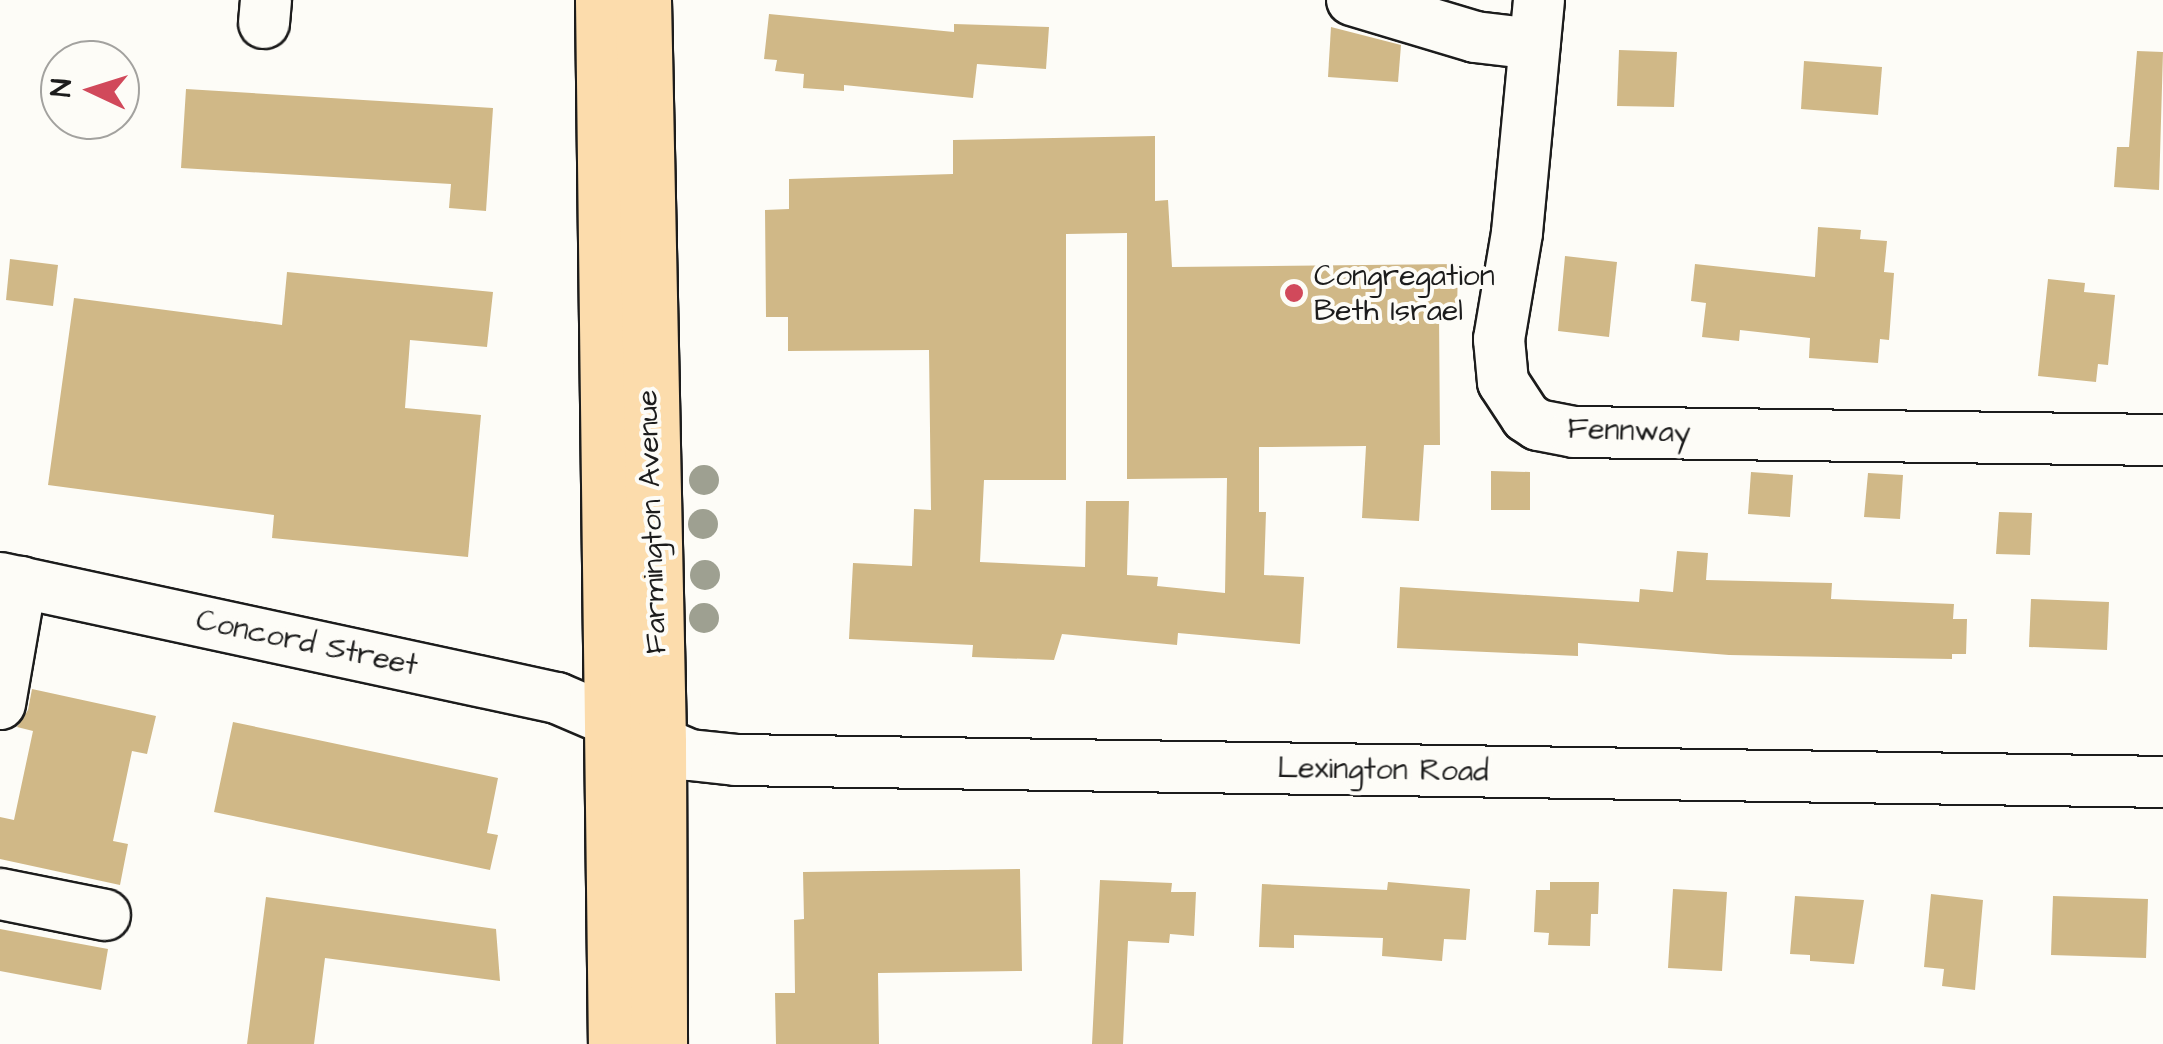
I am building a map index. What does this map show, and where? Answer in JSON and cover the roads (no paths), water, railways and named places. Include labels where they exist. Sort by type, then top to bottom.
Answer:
[{"type":"main road","name":"Farmington Avenue","points":[[603,0],[635,731],[659,1044]]},
{"type":"main road","name":"Farmington Avenue","points":[[616,1044],[635,731],[642,0]]},
{"type":"street","points":[[1352,0],[1476,37],[1537,22]]},
{"type":"street","name":"Fennway","points":[[1537,22],[1517,233],[1499,354],[1508,395],[1538,425],[1574,432],[2163,440]]},
{"type":"street","name":"Concord Street","points":[[11,580],[557,698],[635,731]]},
{"type":"street","points":[[0,704],[11,580]]},
{"type":"street","name":"Lexington Road","points":[[635,731],[690,755],[736,760],[2163,782]]},
{"type":"street","points":[[0,894],[105,915]]},
{"type":"place","name":"Congregation Beth Israel","points":[[1294,293]]}]
